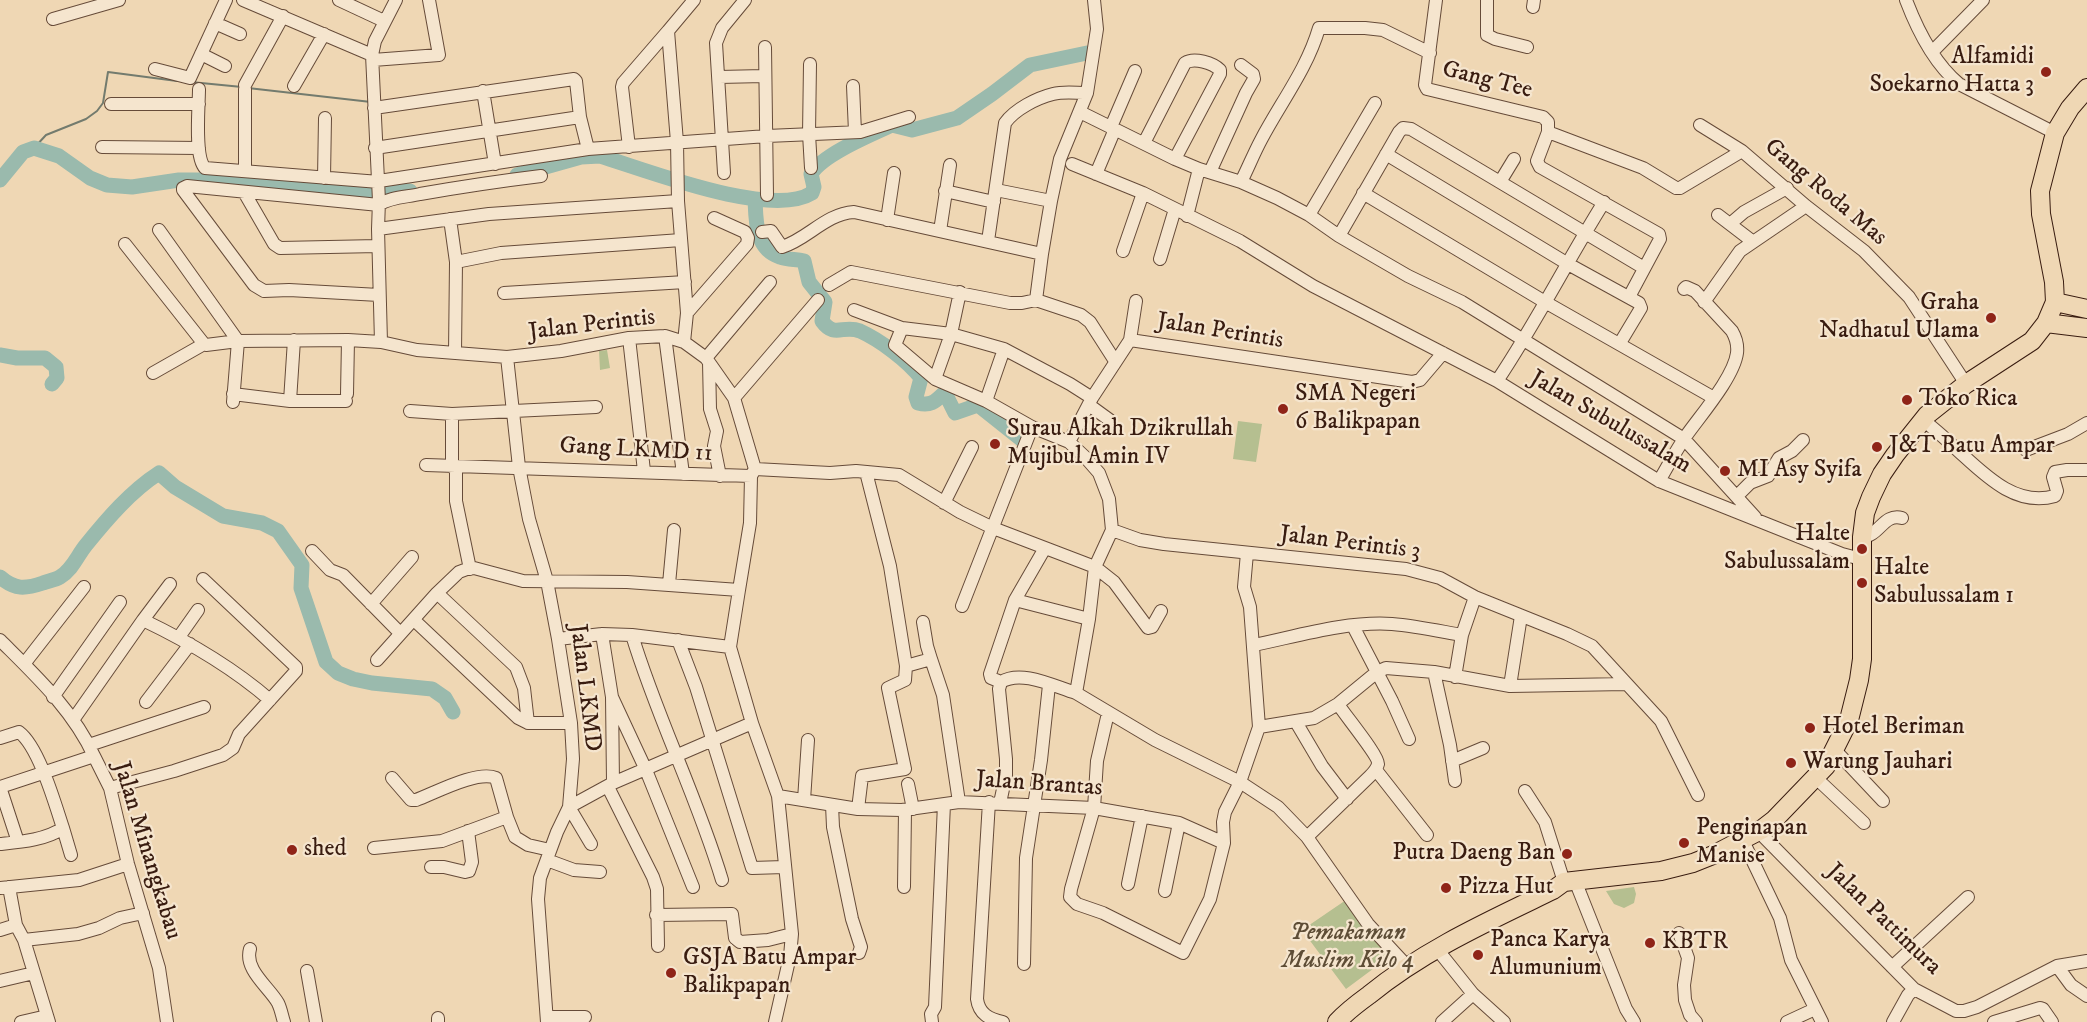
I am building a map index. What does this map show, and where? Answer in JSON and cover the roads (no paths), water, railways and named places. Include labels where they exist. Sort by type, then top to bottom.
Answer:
[{"type":"highway","points":[[1638,878],[1656,880],[1699,868],[1746,847],[1826,766],[1850,720],[1859,680],[1862,658],[1862,537],[1865,513],[1882,474],[1922,419],[1966,384],[2032,341],[2046,323],[2055,302],[2054,282],[2041,214],[2040,191],[2055,133],[2070,108],[2087,88]]},
{"type":"highway","points":[[2055,302],[2087,309]]},
{"type":"highway","points":[[2046,323],[2087,327]]},
{"type":"highway","points":[[1338,1022],[1407,966],[1565,887],[1638,878],[1693,863],[1760,832]]},
{"type":"street","points":[[53,20],[118,0]]},
{"type":"street","points":[[155,69],[190,78],[225,0]]},
{"type":"street","points":[[243,0],[373,57],[439,56],[429,0]]},
{"type":"street","points":[[339,0],[384,21]]},
{"type":"street","points":[[381,342],[379,182],[375,148],[373,57],[375,41],[396,0]]},
{"type":"street","points":[[629,147],[623,83],[694,0]]},
{"type":"street","points":[[724,173],[716,43],[718,35],[745,0]]},
{"type":"street","points":[[1036,300],[1051,201],[1060,159],[1087,93],[1097,29],[1094,0]]},
{"type":"street","name":"Gang Tee","points":[[1436,0],[1425,85],[1427,88],[1543,117],[1548,122],[1548,132],[1537,161],[1538,165],[1659,234],[1660,239],[1629,297]]},
{"type":"street","points":[[1487,0],[1488,36],[1527,47]]},
{"type":"street","points":[[1906,0],[1932,51],[1947,74],[1959,84],[2055,133]]},
{"type":"street","points":[[1932,51],[1983,0]]},
{"type":"street","points":[[245,170],[246,81],[283,16]]},
{"type":"street","points":[[215,23],[240,33]]},
{"type":"street","points":[[1241,182],[1261,140],[1290,94],[1309,56],[1319,28],[1383,30],[1430,53]]},
{"type":"street","points":[[668,31],[687,313],[684,342]]},
{"type":"street","points":[[294,86],[324,34]]},
{"type":"street","points":[[765,47],[767,195]]},
{"type":"street","points":[[201,54],[225,66]]},
{"type":"street","points":[[1144,143],[1185,63],[1195,60],[1216,66],[1220,74],[1175,159]]},
{"type":"street","points":[[810,64],[811,168]]},
{"type":"street","points":[[1187,216],[1205,171],[1254,79],[1251,72],[1240,65]]},
{"type":"street","points":[[1096,174],[1135,71]]},
{"type":"street","points":[[719,77],[764,76]]},
{"type":"street","points":[[374,102],[483,92],[574,79],[588,149]]},
{"type":"street","points":[[853,86],[855,132]]},
{"type":"street","points":[[200,90],[199,148],[200,161],[205,168],[379,182],[588,149],[855,132],[909,117]]},
{"type":"street","points":[[483,92],[495,164]]},
{"type":"street","points":[[988,241],[1005,123],[1011,115],[1053,94],[1087,93]]},
{"type":"street","points":[[1309,215],[1376,103]]},
{"type":"street","points":[[111,104],[199,104]]},
{"type":"street","points":[[1080,112],[1175,159],[1241,182],[1277,198],[1408,276],[1462,302],[1684,439],[1757,519]]},
{"type":"street","points":[[324,178],[325,117]]},
{"type":"street","points":[[375,148],[580,117]]},
{"type":"street","points":[[1700,125],[1742,151]]},
{"type":"street","points":[[1338,236],[1403,128],[1411,129],[1644,268]]},
{"type":"street","name":"Gang Roda Mas","points":[[1548,132],[1643,168],[1676,188],[1680,188],[1742,151],[1806,206],[1864,251],[1909,297],[1966,384]]},
{"type":"street","points":[[102,147],[199,148]]},
{"type":"street","points":[[1386,154],[1568,264],[1639,303],[1641,308],[1620,343]]},
{"type":"street","points":[[1500,182],[1514,159]]},
{"type":"street","name":"Jalan Subulussalam","points":[[1072,164],[1143,193],[1240,241],[1313,286],[1497,381],[1659,481],[1842,554],[1862,559]]},
{"type":"street","points":[[940,231],[950,165]]},
{"type":"street","points":[[886,220],[894,173]]},
{"type":"street","points":[[380,295],[290,290],[264,291],[254,285],[183,190],[187,186],[379,203],[467,185],[541,176]]},
{"type":"street","points":[[1730,224],[1737,216],[1787,188]]},
{"type":"street","points":[[945,191],[1051,201]]},
{"type":"street","points":[[244,192],[274,244],[280,248],[378,246]]},
{"type":"street","points":[[1123,251],[1143,193]]},
{"type":"street","points":[[1364,193],[1545,302],[1714,398]]},
{"type":"street","points":[[378,229],[489,214],[678,201]]},
{"type":"street","points":[[1497,381],[1524,341],[1604,202]]},
{"type":"street","points":[[1704,302],[1734,258],[1752,242],[1806,206]]},
{"type":"street","points":[[1160,259],[1175,209]]},
{"type":"street","points":[[762,232],[769,230],[773,233],[782,248],[834,216],[854,212],[1042,254]]},
{"type":"street","points":[[1718,215],[1752,242]]},
{"type":"street","points":[[687,313],[747,244],[748,238],[745,232],[714,218]]},
{"type":"street","points":[[450,219],[456,262],[455,353]]},
{"type":"street","points":[[159,230],[238,341],[233,398],[290,401],[346,397],[348,340]]},
{"type":"street","points":[[456,262],[501,253],[681,240]]},
{"type":"street","points":[[125,244],[204,344],[153,373]]},
{"type":"street","points":[[829,285],[851,272],[1010,303],[1036,300],[1081,315],[1090,322],[1115,361]]},
{"type":"street","points":[[504,293],[685,282]]},
{"type":"street","points":[[720,476],[714,446],[717,431],[710,409],[708,360],[770,282]]},
{"type":"street","points":[[1659,481],[1733,366],[1738,346],[1732,331],[1695,291],[1686,287],[1684,289]]},
{"type":"street","points":[[935,379],[951,334],[960,292]]},
{"type":"street","points":[[734,398],[818,300]]},
{"type":"street","points":[[1130,340],[1136,301]]},
{"type":"street","points":[[854,310],[902,328],[951,334],[1004,349],[1070,384],[1111,421]]},
{"type":"street","points":[[902,328],[895,345],[935,379],[986,401],[1032,427],[1069,442],[1098,473],[1109,499],[1112,530],[1095,567],[1089,619],[1076,693]]},
{"type":"street","points":[[665,336],[683,474]]},
{"type":"street","name":"Jalan Perintis","points":[[204,344],[238,341],[348,340],[381,342],[417,350],[507,357],[561,351],[629,338],[665,336],[684,342],[708,360],[734,398],[753,473],[750,523],[730,647]]},
{"type":"street","points":[[629,338],[644,471]]},
{"type":"street","points":[[290,401],[294,340]]},
{"type":"street","name":"Jalan Perintis","points":[[1069,442],[1115,361],[1130,340],[1412,382],[1420,380],[1443,353]]},
{"type":"street","points":[[986,401],[1004,349]]},
{"type":"street","name":"Jalan LKMD","points":[[507,357],[519,467],[529,519],[547,581],[571,723],[573,769],[569,807],[540,878],[538,899],[547,1020]]},
{"type":"street","points":[[410,411],[452,414],[596,407]]},
{"type":"street","points":[[452,414],[456,501],[470,568]]},
{"type":"street","points":[[1922,419],[1987,477],[2025,497],[2055,496],[2057,493],[2053,477],[2055,472],[2087,470]]},
{"type":"street","points":[[2026,450],[2068,434],[2087,423]]},
{"type":"street","points":[[962,606],[1032,427]]},
{"type":"street","points":[[1737,496],[1750,483],[1768,476],[1779,458],[1792,451],[1803,440]]},
{"type":"street","points":[[944,503],[972,447]]},
{"type":"street","name":"Gang LKMD 11","points":[[426,465],[644,471],[720,476],[753,473]]},
{"type":"street","points":[[858,809],[862,777],[905,769],[888,688],[905,680],[906,666],[890,566],[866,472]]},
{"type":"street","points":[[753,473],[866,472],[899,475],[944,503],[993,528],[1095,567],[1114,582],[1148,628],[1152,627],[1161,611]]},
{"type":"street","points":[[1862,537],[1872,534],[1894,516],[1902,518]]},
{"type":"street","points":[[669,584],[674,530]]},
{"type":"street","name":"Jalan Perintis 3","points":[[1112,530],[1140,540],[1406,569],[1440,578],[1475,597],[1567,634],[1592,646],[1661,721],[1698,795]]},
{"type":"street","points":[[1001,682],[991,678],[990,674],[1015,600],[1045,548]]},
{"type":"street","points":[[312,551],[330,570],[343,575],[400,633]]},
{"type":"street","points":[[1108,713],[1098,761],[1094,808],[1070,897],[1077,904],[1103,913],[1183,953],[1210,899],[1224,843],[1225,812],[1240,782],[1259,727],[1250,607],[1244,587],[1247,553]]},
{"type":"street","points":[[371,604],[412,556]]},
{"type":"street","points":[[377,660],[437,593],[459,573],[470,568],[523,581],[669,584],[739,590]]},
{"type":"street","points":[[110,788],[223,755],[233,748],[239,734],[300,667],[296,667],[288,660],[203,579]]},
{"type":"street","points":[[73,720],[170,584]]},
{"type":"street","points":[[24,664],[84,587]]},
{"type":"street","points":[[437,593],[516,667],[524,688],[528,723]]},
{"type":"street","points":[[1455,676],[1462,635],[1475,597]]},
{"type":"street","points":[[1015,600],[1089,619]]},
{"type":"street","points":[[53,697],[120,602]]},
{"type":"street","points":[[146,702],[185,641],[198,610]]},
{"type":"street","points":[[1510,686],[1521,616]]},
{"type":"street","points":[[143,620],[185,641],[244,677],[270,700]]},
{"type":"street","points":[[414,620],[484,689],[518,718],[528,723],[571,723]]},
{"type":"street","points":[[923,622],[927,646],[943,695],[959,802]]},
{"type":"street","points":[[1254,645],[1312,632],[1353,626],[1392,624],[1462,635]]},
{"type":"street","points":[[1353,626],[1409,739]]},
{"type":"street","points":[[558,639],[602,634],[632,635],[730,647],[752,723],[778,796],[792,934],[790,956],[775,1022]]},
{"type":"street","points":[[602,634],[612,697],[610,785],[657,889],[658,946]]},
{"type":"street","points":[[632,635],[650,691],[678,756],[722,880]]},
{"type":"street","points":[[0,640],[73,720],[92,750],[204,707]]},
{"type":"street","points":[[678,640],[696,687],[752,868],[784,867]]},
{"type":"street","points":[[906,666],[931,659]]},
{"type":"street","points":[[1259,727],[1314,718],[1338,704],[1377,672],[1386,668],[1434,672],[1510,686],[1626,684]]},
{"type":"street","points":[[1434,672],[1455,781]]},
{"type":"street","points":[[1003,1022],[979,1016],[976,999],[994,802],[1006,775],[999,688],[1001,682],[1009,678],[1021,678],[1076,693],[1155,740],[1240,782],[1278,807],[1307,837],[1368,924],[1407,966]]},
{"type":"street","points":[[1023,964],[1026,858],[1041,760],[1049,685]]},
{"type":"street","points":[[612,697],[646,770],[693,886]]},
{"type":"street","points":[[1307,837],[1376,770],[1378,760],[1338,704]]},
{"type":"street","points":[[1296,722],[1322,766],[1347,799]]},
{"type":"street","points":[[591,844],[569,807],[610,785],[752,723]]},
{"type":"street","points":[[0,738],[17,733],[22,735],[44,773],[71,855]]},
{"type":"street","points":[[804,800],[808,740]]},
{"type":"street","points":[[1452,761],[1483,748]]},
{"type":"street","name":"Jalan Minangkabau","points":[[0,787],[44,773],[92,750],[110,788],[128,864],[159,968],[167,1022]]},
{"type":"street","points":[[1835,750],[1883,801]]},
{"type":"street","points":[[1376,770],[1427,836]]},
{"type":"street","points":[[392,778],[411,800],[416,800],[451,784],[489,775],[496,778],[515,837],[574,870],[600,872]]},
{"type":"street","points":[[1816,778],[1863,823]]},
{"type":"street","points":[[904,887],[909,809],[908,784]]},
{"type":"street","points":[[0,787],[18,842]]},
{"type":"street","points":[[1525,791],[1545,822],[1565,887],[1634,1022]]},
{"type":"street","name":"Jalan Brantas","points":[[778,796],[858,809],[909,809],[959,802],[1094,808],[1179,823],[1224,843]]},
{"type":"street","points":[[933,1022],[944,804]]},
{"type":"street","points":[[832,805],[833,827],[852,919],[861,947],[859,953]]},
{"type":"street","points":[[1128,884],[1142,816]]},
{"type":"street","points":[[374,848],[442,841],[507,817]]},
{"type":"street","points":[[1165,891],[1179,823]]},
{"type":"street","points":[[0,844],[56,833],[63,828]]},
{"type":"street","points":[[431,867],[469,871],[472,862],[468,831]]},
{"type":"street","name":"Jalan Pattimura","points":[[1760,832],[1914,989],[1967,1017],[1988,1001],[2057,966],[2087,961]]},
{"type":"street","points":[[1746,847],[1780,918],[1791,960],[1822,1022]]},
{"type":"street","points":[[21,1022],[48,1019],[5,887],[79,880],[128,864]]},
{"type":"street","points":[[1892,967],[1968,897]]},
{"type":"street","points":[[24,940],[78,934],[99,928],[120,918],[143,914]]},
{"type":"street","points":[[656,915],[732,914],[735,938],[740,942],[768,940],[792,934]]},
{"type":"street","points":[[0,930],[16,925]]},
{"type":"street","points":[[1679,933],[1688,958],[1684,985],[1685,1000],[1689,1015],[1696,1022]]},
{"type":"street","points":[[250,949],[248,956],[251,965],[278,1003],[284,1022]]},
{"type":"street","points":[[1437,949],[1473,993],[1503,1022]]},
{"type":"street","points":[[2057,966],[2071,985],[2087,996]]},
{"type":"street","points":[[307,971],[316,1022]]},
{"type":"street","points":[[0,981],[34,973]]},
{"type":"street","points":[[1893,1022],[1908,995],[1914,989]]},
{"type":"street","points":[[1442,1022],[1473,993]]},
{"type":"street","points":[[1787,1022],[1815,1008]]},
{"type":"street","points":[[1994,1022],[2040,1008],[2052,1022]]},
{"type":"street","points":[[547,1020],[585,1017]]},
{"type":"waterway","points":[[517,175],[581,157],[600,156],[708,190],[768,200],[793,199],[812,193],[814,187],[811,174],[817,167],[860,140],[892,125],[912,130],[957,118],[1030,65],[1087,53]]},
{"type":"waterway","points":[[34,148],[46,135],[86,119],[97,111],[103,103],[108,72],[177,81]]},
{"type":"waterway","points":[[191,82],[242,87]]},
{"type":"waterway","points":[[248,88],[371,102]]},
{"type":"waterway","points":[[0,180],[23,152],[34,148],[59,156],[90,178],[107,185],[132,187],[179,180],[224,180],[373,194],[410,191]]},
{"type":"waterway","points":[[755,199],[758,233],[761,241],[766,248],[780,257],[804,261],[809,282],[825,302],[822,321],[827,326],[835,330],[860,331],[901,358],[921,378],[916,397],[918,403],[932,403],[943,394],[946,395],[955,413],[978,405],[1022,440]]},
{"type":"waterway","points":[[0,355],[17,358],[45,358],[56,367],[57,378],[52,384]]},
{"type":"waterway","points":[[0,577],[20,587],[37,585],[60,577],[120,506],[159,473],[175,487],[223,516],[262,523],[278,531],[302,565],[301,588],[326,662],[338,673],[372,683],[432,689],[445,698],[453,712]]},
{"type":"place","name":"Alfamidi Soekarno Hatta 3","points":[[2046,72]]},
{"type":"place","name":"Graha Nadhatul Ulama","points":[[1991,318]]},
{"type":"place","name":"Toko Rica","points":[[1907,400]]},
{"type":"place","name":"SMA Negeri 6 Balikpapan","points":[[1283,409]]},
{"type":"place","name":"Surau Alkah Dzikrullah Mujibul Amin IV","points":[[995,444]]},
{"type":"place","name":"J&T Batu Ampar","points":[[1877,447]]},
{"type":"place","name":"MI Asy Syifa","points":[[1725,471]]},
{"type":"place","name":"Halte Sabulussalam","points":[[1862,549]]},
{"type":"place","name":"Halte Sabulussalam 1","points":[[1862,583]]},
{"type":"place","name":"Hotel Beriman","points":[[1810,728]]},
{"type":"place","name":"Warung Jauhari","points":[[1791,763]]},
{"type":"place","name":"Penginapan Manise","points":[[1684,843]]},
{"type":"place","name":"shed","points":[[292,850]]},
{"type":"place","name":"Putra Daeng Ban","points":[[1567,854]]},
{"type":"place","name":"Pizza Hut","points":[[1446,888]]},
{"type":"place","name":"KBTR","points":[[1650,943]]},
{"type":"place","name":"Panca Karya Alumunium","points":[[1478,955]]},
{"type":"place","name":"GSJA Batu Ampar Balikpapan","points":[[671,973]]},
{"type":"park label","name":"Pemakaman Muslim Kilo 4","points":[[1348,948]]}]
